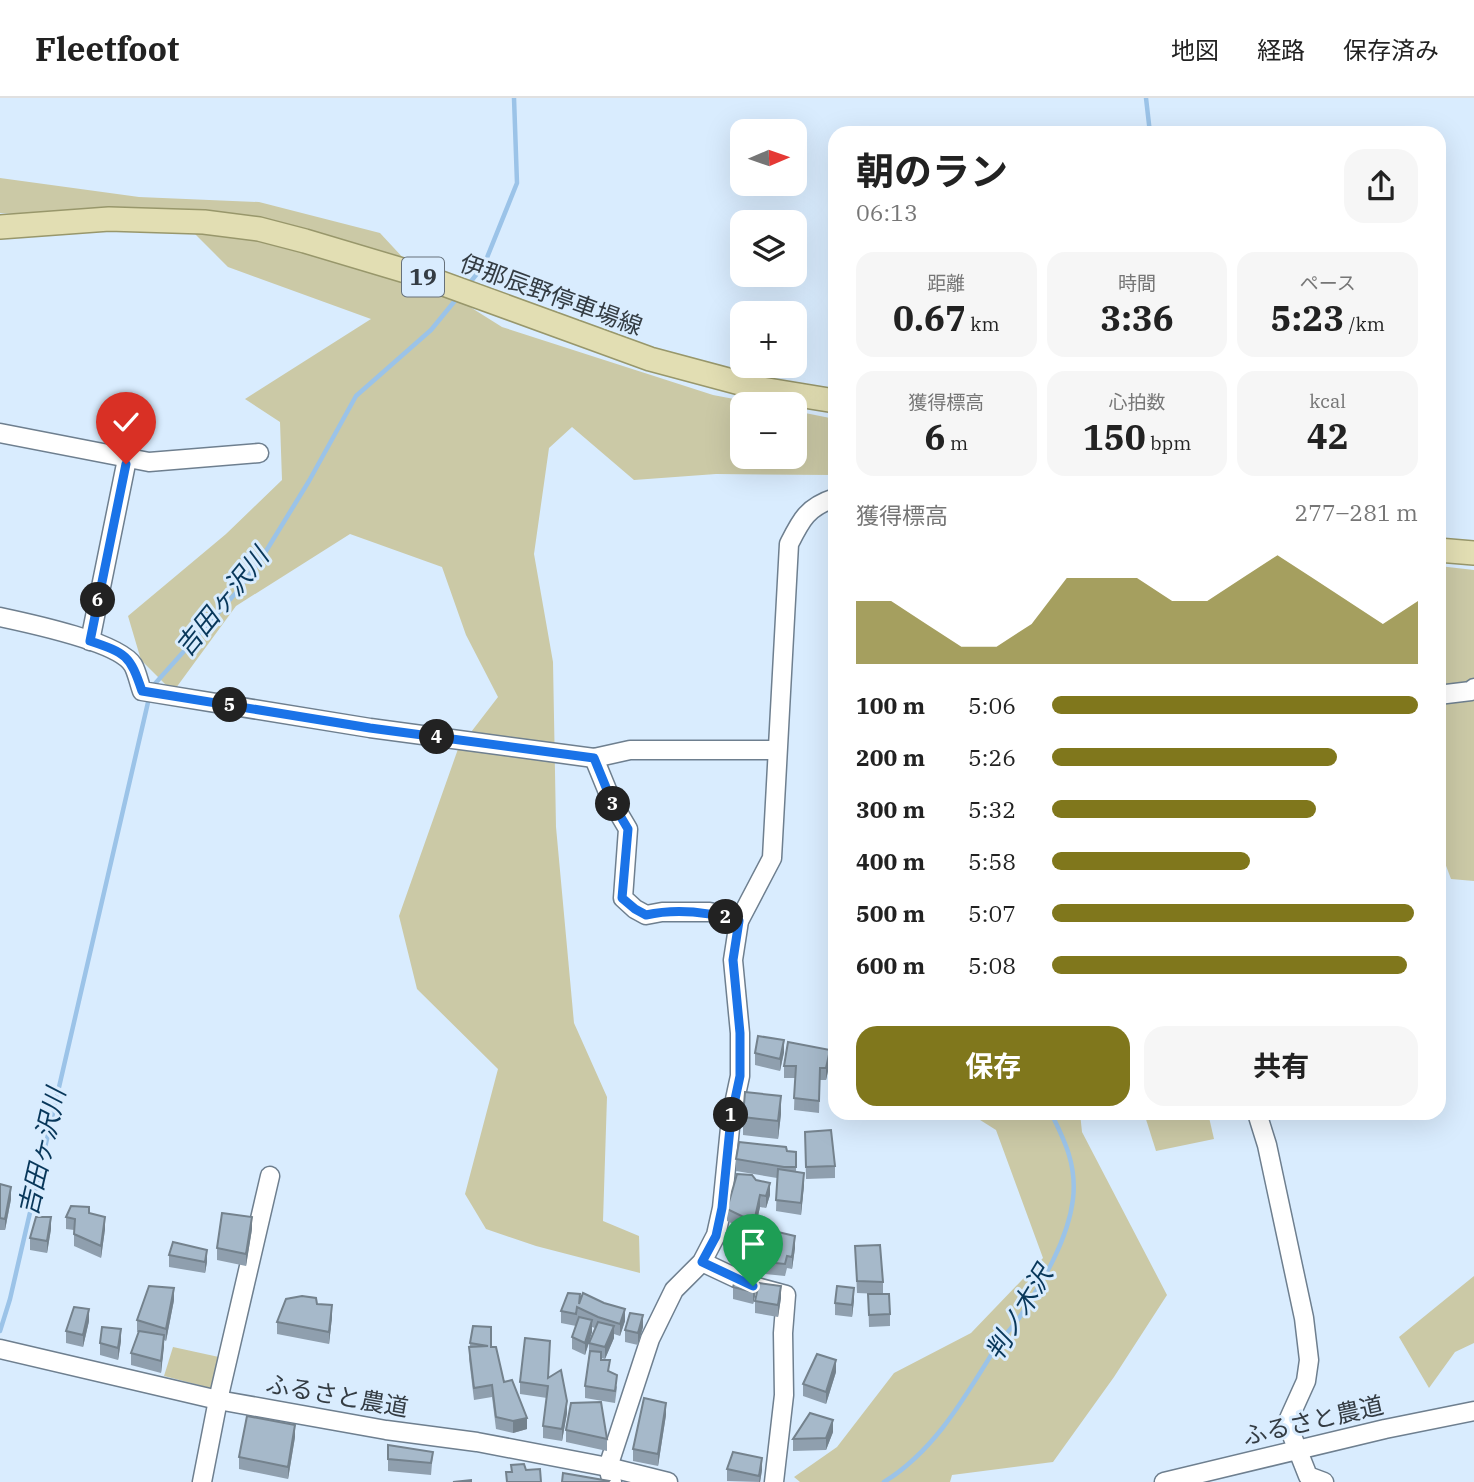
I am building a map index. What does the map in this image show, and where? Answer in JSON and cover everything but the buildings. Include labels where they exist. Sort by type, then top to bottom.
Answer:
[{"type":"main road","name":"伊那辰野停車場線","points":[[0,227],[109,219],[204,222],[258,229],[419,275],[650,359],[762,389],[828,400]]},
{"type":"main road","points":[[1446,551],[1474,553]]},
{"type":"street","points":[[0,433],[149,461],[259,453]]},
{"type":"street","points":[[90,641],[126,464]]},
{"type":"street","points":[[610,1475],[650,1339],[674,1290],[702,1262],[716,1236],[722,1208],[731,1118],[740,1076],[740,1033],[733,960],[739,921],[772,858],[789,544],[803,516],[828,500]]},
{"type":"street","points":[[0,617],[41,626],[115,649],[132,663],[142,691],[370,728],[594,758],[630,750],[776,750]]},
{"type":"street","points":[[1446,694],[1471,691],[1474,688]]},
{"type":"street","points":[[594,758],[612,802],[628,829],[622,898],[646,915],[662,912],[710,912],[739,921]]},
{"type":"street","points":[[1259,1120],[1304,1318],[1309,1360],[1306,1381],[1287,1423],[1308,1476],[1324,1482]]},
{"type":"street","points":[[202,1482],[218,1400],[271,1176]]},
{"type":"street","points":[[702,1262],[753,1286],[786,1296],[783,1333],[784,1395],[774,1482]]},
{"type":"street","name":"ふるさと農道","points":[[0,1349],[218,1400],[386,1430],[477,1442],[610,1475],[668,1482]]},
{"type":"street","name":"ふるさと農道","points":[[1164,1482],[1385,1429],[1474,1411]]},
{"type":"shaded area","points":[[0,178],[139,197],[259,202],[380,233],[419,275],[502,327],[730,398],[730,469],[807,469],[807,413],[828,418],[828,475],[716,474],[634,480],[572,427],[549,448],[534,554],[553,662],[556,827],[574,1023],[607,1097],[603,1221],[639,1236],[640,1273],[536,1246],[486,1229],[465,1194],[498,1069],[417,989],[399,916],[458,749],[498,697],[466,635],[442,567],[350,534],[236,606],[173,692],[141,660],[128,616],[226,534],[282,480],[280,422],[245,399],[371,319],[228,267],[186,225],[0,213]]},
{"type":"shaded area","points":[[1446,567],[1474,570],[1474,881],[1451,879],[1446,866]]},
{"type":"shaded area","points":[[980,1120],[1081,1120],[1082,1132],[1167,1295],[1114,1377],[1053,1462],[952,1475],[950,1482],[800,1482],[794,1477],[837,1447],[894,1373],[971,1333],[1043,1258],[996,1130]]},
{"type":"shaded area","points":[[1146,1120],[1210,1120],[1214,1139],[1156,1151]]},
{"type":"shaded area","points":[[1474,1276],[1474,1343],[1455,1352],[1429,1388],[1399,1337]]},
{"type":"shaded area","points":[[173,1347],[228,1359],[222,1391],[164,1376]]},
{"type":"waterway","name":"吉田ヶ沢川","points":[[468,285],[484,265],[517,183],[514,98]]},
{"type":"waterway","name":"判ノ木沢","points":[[1146,98],[1149,126]]},
{"type":"waterway","name":"吉田ヶ沢川","points":[[152,687],[235,594],[263,556],[356,396],[431,330],[458,297]]},
{"type":"waterway","name":"吉田ヶ沢川","points":[[0,1331],[10,1299],[149,698]]},
{"type":"waterway","name":"判ノ木沢","points":[[884,1482],[919,1454],[948,1420],[998,1344],[1019,1319],[1060,1245],[1070,1214],[1074,1187],[1065,1144],[1054,1120]]},
{"type":"route","points":[[126,464],[90,641],[115,649],[132,663],[142,691],[370,728],[594,758],[612,802],[628,829],[622,898],[646,915],[662,912],[710,912],[739,921],[733,960],[740,1033],[740,1076],[731,1118],[722,1208],[716,1236],[702,1262],[753,1286]]}]
